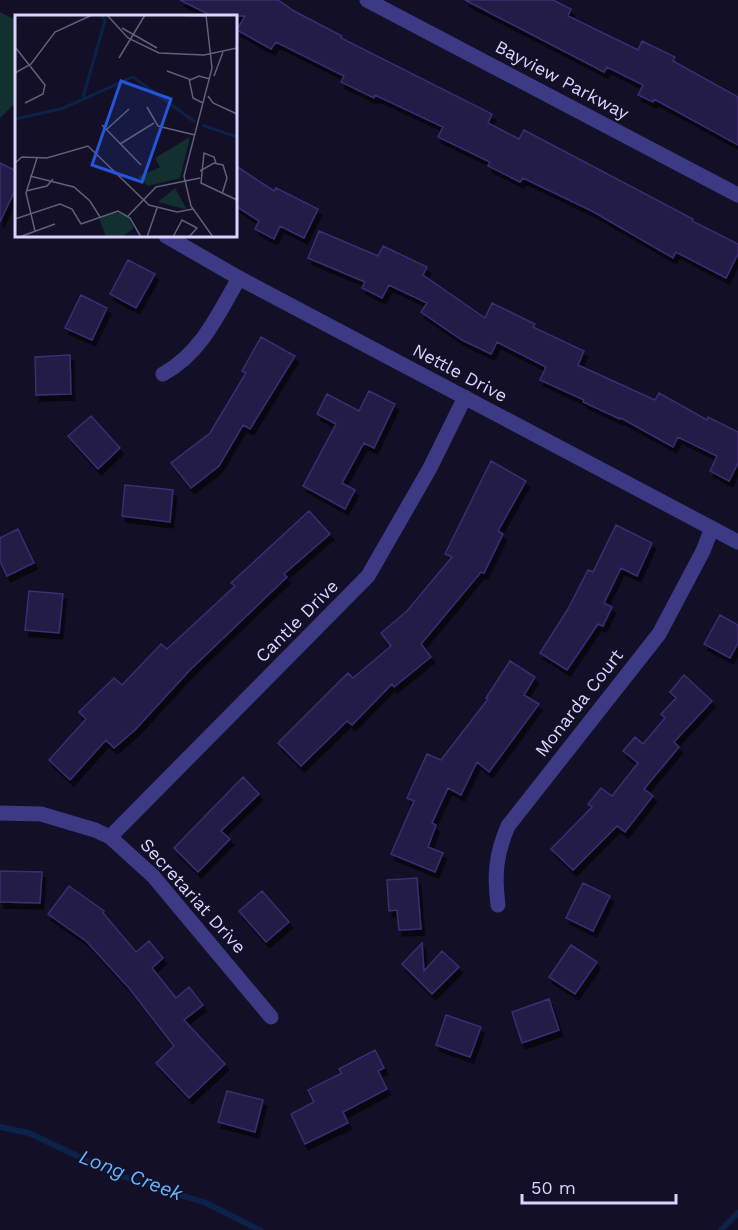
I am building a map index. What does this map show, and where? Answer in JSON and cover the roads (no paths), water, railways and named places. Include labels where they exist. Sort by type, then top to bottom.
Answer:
[{"type":"street","name":"Bayview Parkway","points":[[367,0],[738,195]]},
{"type":"street","name":"Nettle Drive","points":[[168,237],[239,278],[738,542]]},
{"type":"street","points":[[163,375],[182,364],[195,350],[239,278]]},
{"type":"street","name":"Cantle Drive","points":[[110,837],[368,576],[430,468],[465,397]]},
{"type":"street","name":"Monarda Court","points":[[498,904],[494,878],[496,858],[508,826],[659,634],[703,551],[712,528]]},
{"type":"street","name":"Secretariat Drive","points":[[0,813],[41,814],[95,830],[110,837],[153,876],[271,1017]]},
{"type":"waterway","name":"Long Creek","points":[[0,1127],[29,1133],[115,1174],[206,1203],[260,1230]]},
{"type":"waterway","name":"Long Creek","points":[[721,1230],[738,1213]]}]
